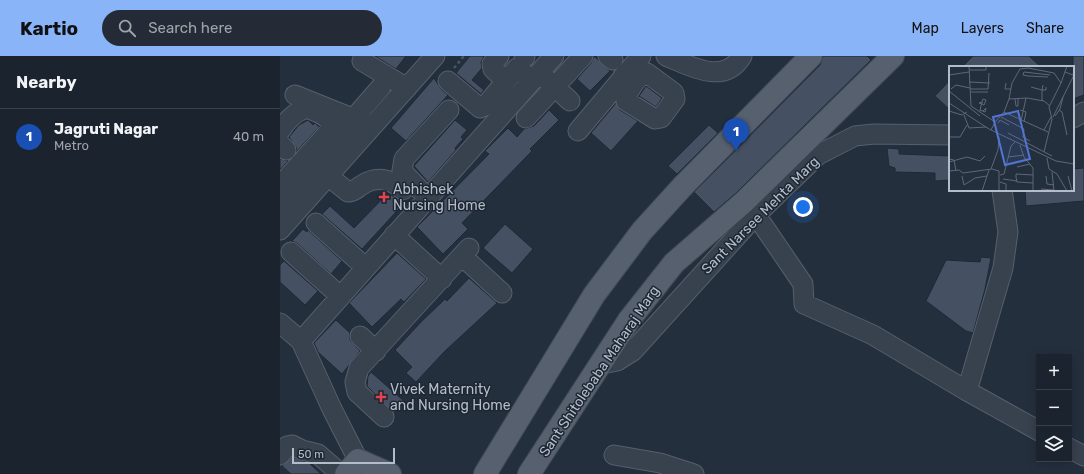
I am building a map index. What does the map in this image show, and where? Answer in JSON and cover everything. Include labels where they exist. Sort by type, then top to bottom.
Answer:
[{"type":"main road","points":[[485,474],[535,395],[594,295],[642,231],[682,187],[811,56]]},
{"type":"main road","name":"Sant Shitolebaba Maharaj Marg","points":[[529,474],[630,320],[674,263],[744,202],[893,56]]},
{"type":"main road","points":[[352,467],[390,474]]},
{"type":"street","points":[[280,229],[435,56]]},
{"type":"street","points":[[499,56],[492,64],[494,69],[520,64],[535,76],[554,86],[570,101]]},
{"type":"street","points":[[301,341],[340,296],[361,264],[414,195],[554,56]]},
{"type":"street","points":[[526,118],[583,56]]},
{"type":"street","points":[[578,131],[629,80],[641,56]]},
{"type":"street","points":[[666,56],[696,68],[720,72],[729,70],[739,62],[742,56]]},
{"type":"street","points":[[362,61],[407,88]]},
{"type":"street","points":[[448,81],[480,108],[485,106],[520,64]]},
{"type":"street","points":[[281,199],[350,125],[381,87]]},
{"type":"street","points":[[295,95],[350,125],[372,126]]},
{"type":"street","points":[[280,131],[285,124],[301,110],[308,108],[332,122],[333,127],[281,199]]},
{"type":"street","points":[[414,195],[402,171],[404,159],[449,110]]},
{"type":"street","points":[[1074,117],[1084,112]]},
{"type":"street","name":"Sant Narsee Mehta Marg","points":[[602,364],[617,361],[633,351],[756,215],[818,155],[855,136],[874,134],[949,135]]},
{"type":"street","points":[[328,176],[348,192],[353,192],[364,184],[383,178],[394,182],[414,195]]},
{"type":"street","points":[[967,391],[1003,268],[1008,232],[1002,191]]},
{"type":"street","points":[[361,264],[394,235],[414,195]]},
{"type":"street","points":[[756,215],[803,284],[804,304],[873,335],[967,391],[1036,429]]},
{"type":"street","points":[[316,223],[361,264]]},
{"type":"street","points":[[394,235],[442,278]]},
{"type":"street","points":[[291,252],[340,296]]},
{"type":"street","points":[[332,409],[352,401],[368,407],[356,390],[355,382],[359,368],[466,252],[502,293]]},
{"type":"street","points":[[280,323],[301,341],[332,409],[352,467]]},
{"type":"street","points":[[360,336],[376,351]]},
{"type":"street","points":[[280,455],[287,446],[292,444],[302,450],[318,454],[341,474]]},
{"type":"street","points":[[1072,450],[1084,456]]},
{"type":"street","points":[[614,455],[660,463],[694,474]]},
{"type":"building","points":[[375,56],[406,56],[396,69]]},
{"type":"building","points":[[470,56],[484,56],[481,63],[482,68],[472,80],[484,90],[481,94],[456,73]]},
{"type":"building","points":[[594,56],[610,71],[590,91],[577,79],[591,63]]},
{"type":"building","points":[[823,56],[867,56],[871,60],[736,193],[714,212],[694,192],[820,65]]},
{"type":"building","points":[[973,56],[1029,56],[1040,66],[963,66]]},
{"type":"building","points":[[1073,56],[1084,56],[1084,95],[1074,99],[1074,66]]},
{"type":"building","points":[[434,78],[441,89],[448,95],[406,141],[391,128]]},
{"type":"building","points":[[949,81],[949,109],[935,96]]},
{"type":"building","points":[[646,86],[662,98],[656,107],[639,96]]},
{"type":"building","points":[[616,103],[620,110],[638,121],[611,151],[591,133]]},
{"type":"building","points":[[549,110],[559,120],[530,149],[532,151],[462,223],[468,229],[443,254],[417,227],[489,154],[485,151],[508,128],[517,137],[524,129],[534,126]]},
{"type":"building","points":[[308,120],[313,125],[315,123],[319,127],[297,151],[289,137],[299,125]]},
{"type":"building","points":[[455,120],[467,130],[461,137],[463,139],[455,148],[456,150],[428,182],[414,166]]},
{"type":"building","points":[[709,125],[718,133],[677,174],[668,166]]},
{"type":"building","points":[[887,148],[899,149],[899,154],[949,156],[949,180],[935,181],[935,173],[895,172],[895,168],[889,166]]},
{"type":"building","points":[[280,159],[288,161],[280,170]]},
{"type":"building","points":[[1084,168],[1084,201],[1026,206],[1025,191],[1074,191],[1074,169]]},
{"type":"building","points":[[388,193],[401,201],[407,200],[362,249],[322,214],[330,206],[354,228]]},
{"type":"building","points":[[505,224],[533,249],[512,273],[483,248]]},
{"type":"building","points":[[303,229],[307,232],[308,230],[342,261],[331,274],[298,244],[292,241]]},
{"type":"building","points":[[397,253],[426,279],[404,302],[401,299],[372,327],[349,303]]},
{"type":"building","points":[[981,257],[991,258],[985,289],[973,333],[966,331],[926,301],[946,260],[980,262]]},
{"type":"building","points":[[284,261],[318,291],[305,305],[280,282],[280,265]]},
{"type":"building","points":[[469,278],[497,303],[445,351],[416,382],[406,373],[412,367],[395,350],[421,322],[445,299],[447,301]]},
{"type":"building","points":[[336,320],[350,333],[350,340],[360,351],[342,374],[318,352],[314,343]]},
{"type":"building","points":[[371,372],[405,402],[394,413],[367,386],[368,376]]},
{"type":"building","points":[[292,457],[309,463],[321,474],[291,474],[282,466]]},
{"type":"place","name":"Jagruti Nagar","points":[[736,151]]},
{"type":"place","name":"Abhishek Nursing Home","points":[[384,197]]},
{"type":"place","name":"Vivek Maternity and Nursing Home","points":[[381,397]]}]
